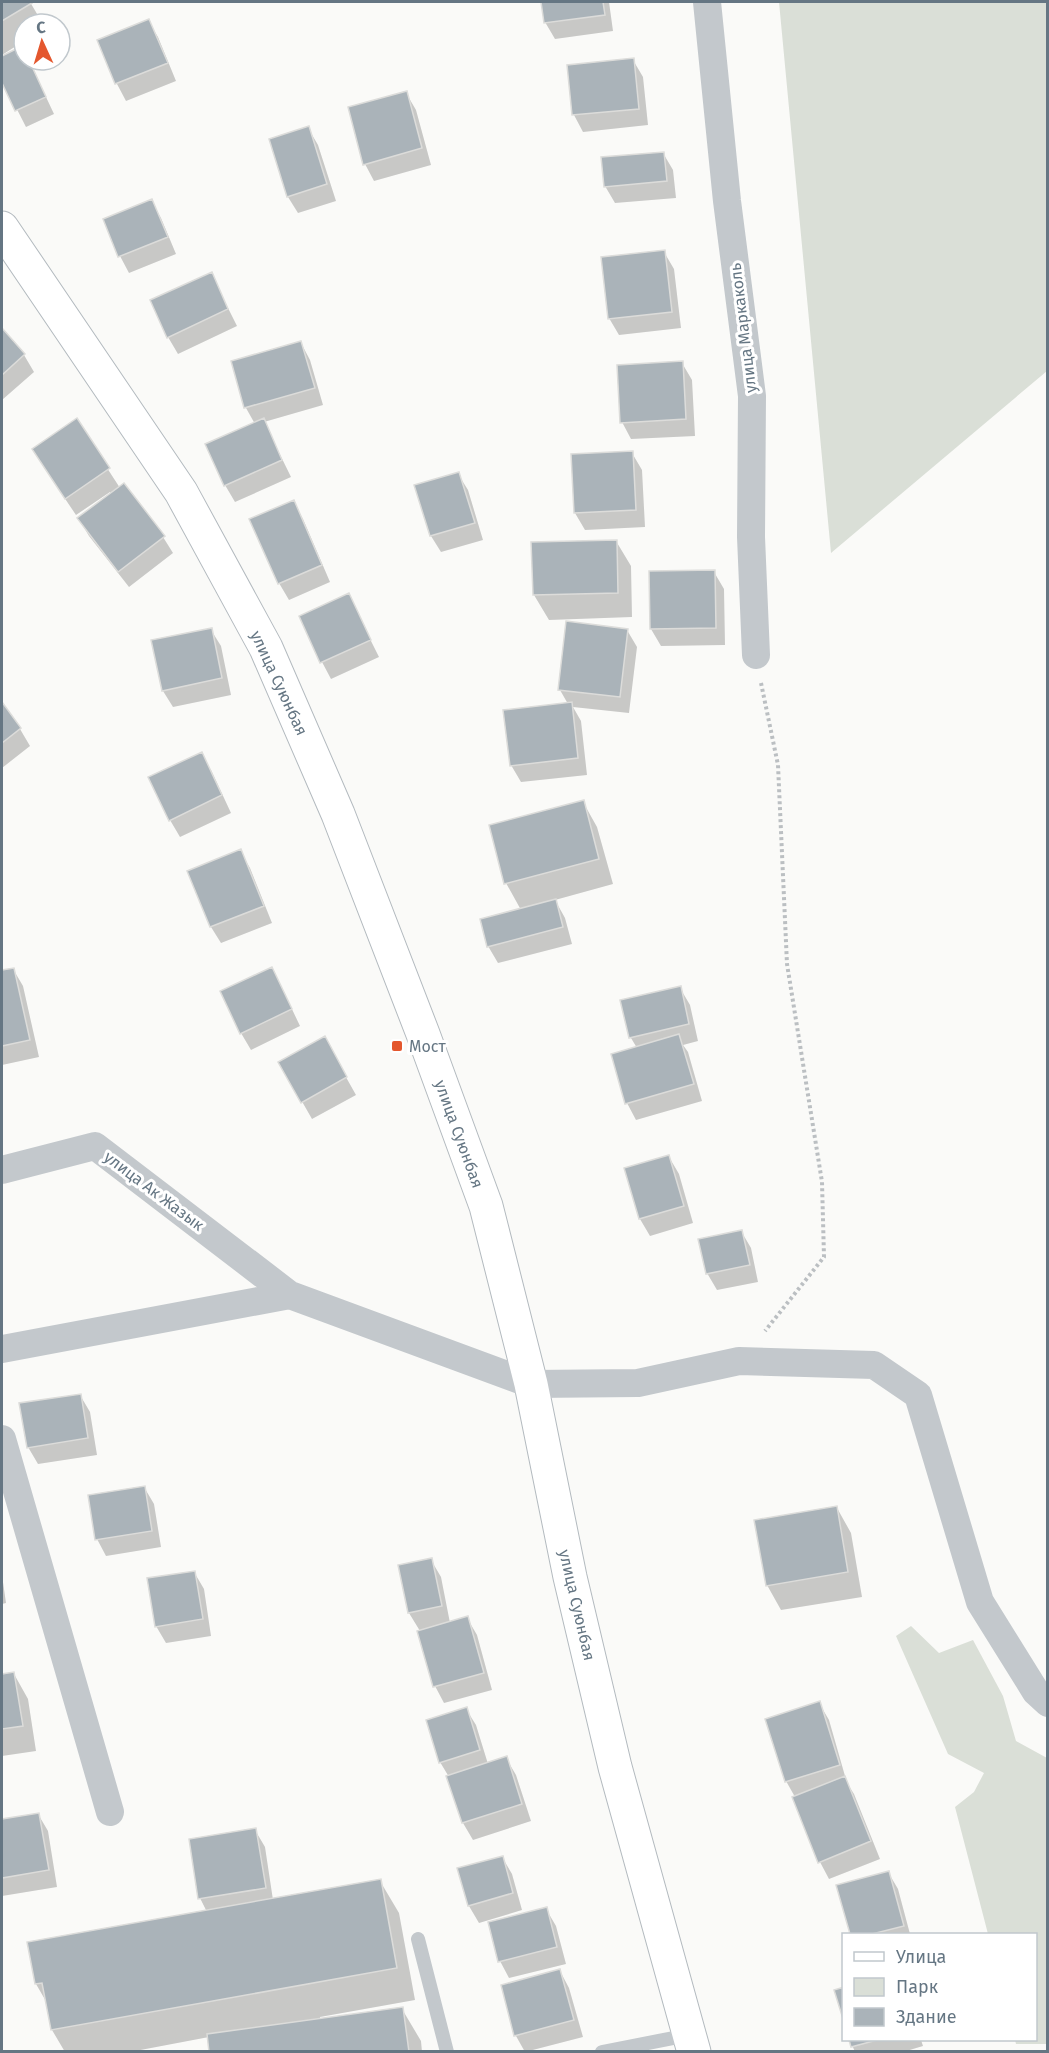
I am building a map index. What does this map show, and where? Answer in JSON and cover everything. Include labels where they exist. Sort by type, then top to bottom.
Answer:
[{"type":"main road","name":"улица Суюнбая","points":[[2,228],[181,492],[266,648],[342,825],[486,1206],[531,1384],[570,1577],[615,1767],[692,2043]]},
{"type":"street","name":"улица Маркаколь","points":[[707,2],[727,201],[752,396],[751,537],[756,655]]},
{"type":"street","name":"улица Ак Жазык","points":[[2,1170],[95,1146],[290,1295],[531,1384]]},
{"type":"street","points":[[2,1349],[290,1295]]},
{"type":"street","points":[[531,1384],[638,1383],[740,1361],[874,1365],[918,1395],[980,1602],[1036,1692],[1047,1703]]},
{"type":"street","points":[[2,1439],[110,1812]]},
{"type":"lane","points":[[418,1939],[447,2052]]},
{"type":"lane","points":[[602,2052],[692,2043]]},
{"type":"path","points":[[740,1361],[787,1306],[824,1257],[822,1182],[786,964],[778,765],[756,655]]},
{"type":"green space","points":[[779,2],[1047,2],[1047,371],[831,553]]},
{"type":"green space","points":[[911,1626],[939,1653],[973,1640],[1003,1696],[1016,1741],[1047,1758],[1047,2044],[1016,2044],[1015,2041],[1037,2041],[1037,1933],[988,1933],[955,1807],[974,1792],[984,1773],[948,1754],[896,1636]]},
{"type":"building","points":[[2,2],[32,3],[17,12],[12,12],[12,15],[2,21]]},
{"type":"building","points":[[541,2],[603,2],[605,15],[544,23]]},
{"type":"building","points":[[149,19],[168,63],[115,84],[97,40]]},
{"type":"building","points":[[12,51],[12,72],[35,72],[46,97],[15,111],[2,83],[2,56]]},
{"type":"building","points":[[634,58],[639,109],[572,115],[567,65]]},
{"type":"building","points":[[407,91],[422,148],[363,165],[348,107]]},
{"type":"building","points":[[309,126],[327,184],[287,197],[269,139]]},
{"type":"building","points":[[664,152],[667,181],[604,187],[601,157]]},
{"type":"building","points":[[152,199],[168,237],[118,257],[103,219]]},
{"type":"building","points":[[665,250],[672,312],[608,319],[601,257]]},
{"type":"building","points":[[212,272],[228,309],[167,338],[150,300]]},
{"type":"building","points":[[2,328],[25,354],[2,375]]},
{"type":"building","points":[[301,341],[315,388],[244,408],[231,361]]},
{"type":"building","points":[[683,361],[686,419],[620,423],[617,365]]},
{"type":"building","points":[[77,418],[110,468],[65,499],[32,449]]},
{"type":"building","points":[[264,418],[282,460],[224,486],[205,444]]},
{"type":"building","points":[[633,451],[636,510],[574,513],[571,454]]},
{"type":"building","points":[[459,472],[475,523],[430,536],[414,485]]},
{"type":"building","points":[[124,483],[165,536],[118,572],[77,518]]},
{"type":"building","points":[[294,500],[322,565],[278,584],[249,519]]},
{"type":"building","points":[[617,540],[618,593],[533,595],[531,542]]},
{"type":"building","points":[[715,570],[716,628],[650,629],[649,571]]},
{"type":"building","points":[[349,593],[371,640],[320,663],[299,616]]},
{"type":"building","points":[[566,621],[628,629],[620,697],[558,690]]},
{"type":"building","points":[[212,628],[222,678],[162,691],[151,640]]},
{"type":"building","points":[[2,702],[21,728],[2,743]]},
{"type":"building","points":[[572,702],[578,758],[510,766],[503,710]]},
{"type":"building","points":[[202,752],[222,795],[169,821],[148,777]]},
{"type":"building","points":[[584,800],[599,859],[504,884],[489,825]]},
{"type":"building","points":[[241,849],[264,906],[210,927],[187,871]]},
{"type":"building","points":[[556,899],[563,927],[487,947],[480,919]]},
{"type":"building","points":[[272,967],[292,1009],[240,1034],[220,991]]},
{"type":"building","points":[[14,968],[30,1040],[2,1046],[2,970]]},
{"type":"building","points":[[681,986],[689,1024],[629,1038],[620,1000]]},
{"type":"building","points":[[679,1034],[694,1084],[625,1104],[611,1054]]},
{"type":"building","points":[[325,1036],[347,1077],[301,1103],[278,1062]]},
{"type":"building","points":[[669,1155],[684,1206],[639,1219],[624,1168]]},
{"type":"building","points":[[742,1230],[750,1265],[706,1274],[698,1239]]},
{"type":"building","points":[[81,1394],[88,1438],[27,1448],[19,1403]]},
{"type":"building","points":[[145,1486],[152,1531],[95,1540],[88,1495]]},
{"type":"building","points":[[837,1506],[848,1572],[766,1586],[754,1520]]},
{"type":"building","points":[[432,1558],[442,1606],[408,1613],[398,1565]]},
{"type":"building","points":[[195,1571],[203,1619],[155,1627],[147,1578]]},
{"type":"building","points":[[468,1616],[484,1673],[433,1687],[417,1631]]},
{"type":"building","points":[[14,1672],[23,1726],[2,1729],[2,1674]]},
{"type":"building","points":[[820,1701],[840,1765],[785,1782],[765,1719]]},
{"type":"building","points":[[467,1707],[480,1750],[439,1763],[426,1720]]},
{"type":"building","points":[[507,1756],[522,1804],[462,1823],[446,1776]]},
{"type":"building","points":[[845,1776],[871,1841],[818,1863],[792,1797]]},
{"type":"building","points":[[39,1813],[49,1870],[2,1878],[2,1819]]},
{"type":"building","points":[[256,1828],[266,1888],[198,1899],[189,1839]]},
{"type":"building","points":[[503,1856],[513,1893],[468,1906],[457,1868]]},
{"type":"building","points":[[889,1871],[904,1926],[876,1933],[850,1933],[836,1885]]},
{"type":"building","points":[[381,1879],[397,1968],[51,2030],[42,1983],[35,1984],[27,1942]]},
{"type":"building","points":[[547,1907],[557,1947],[498,1962],[488,1922]]},
{"type":"building","points":[[560,1969],[574,2020],[514,2036],[501,1985]]},
{"type":"building","points":[[842,1988],[842,2016],[834,1990]]},
{"type":"building","points":[[403,2007],[409,2052],[209,2052],[207,2034]]},
{"type":"building","points":[[849,2041],[873,2041],[851,2047]]},
{"type":"place","name":"Мост","points":[[397,1046]]}]
